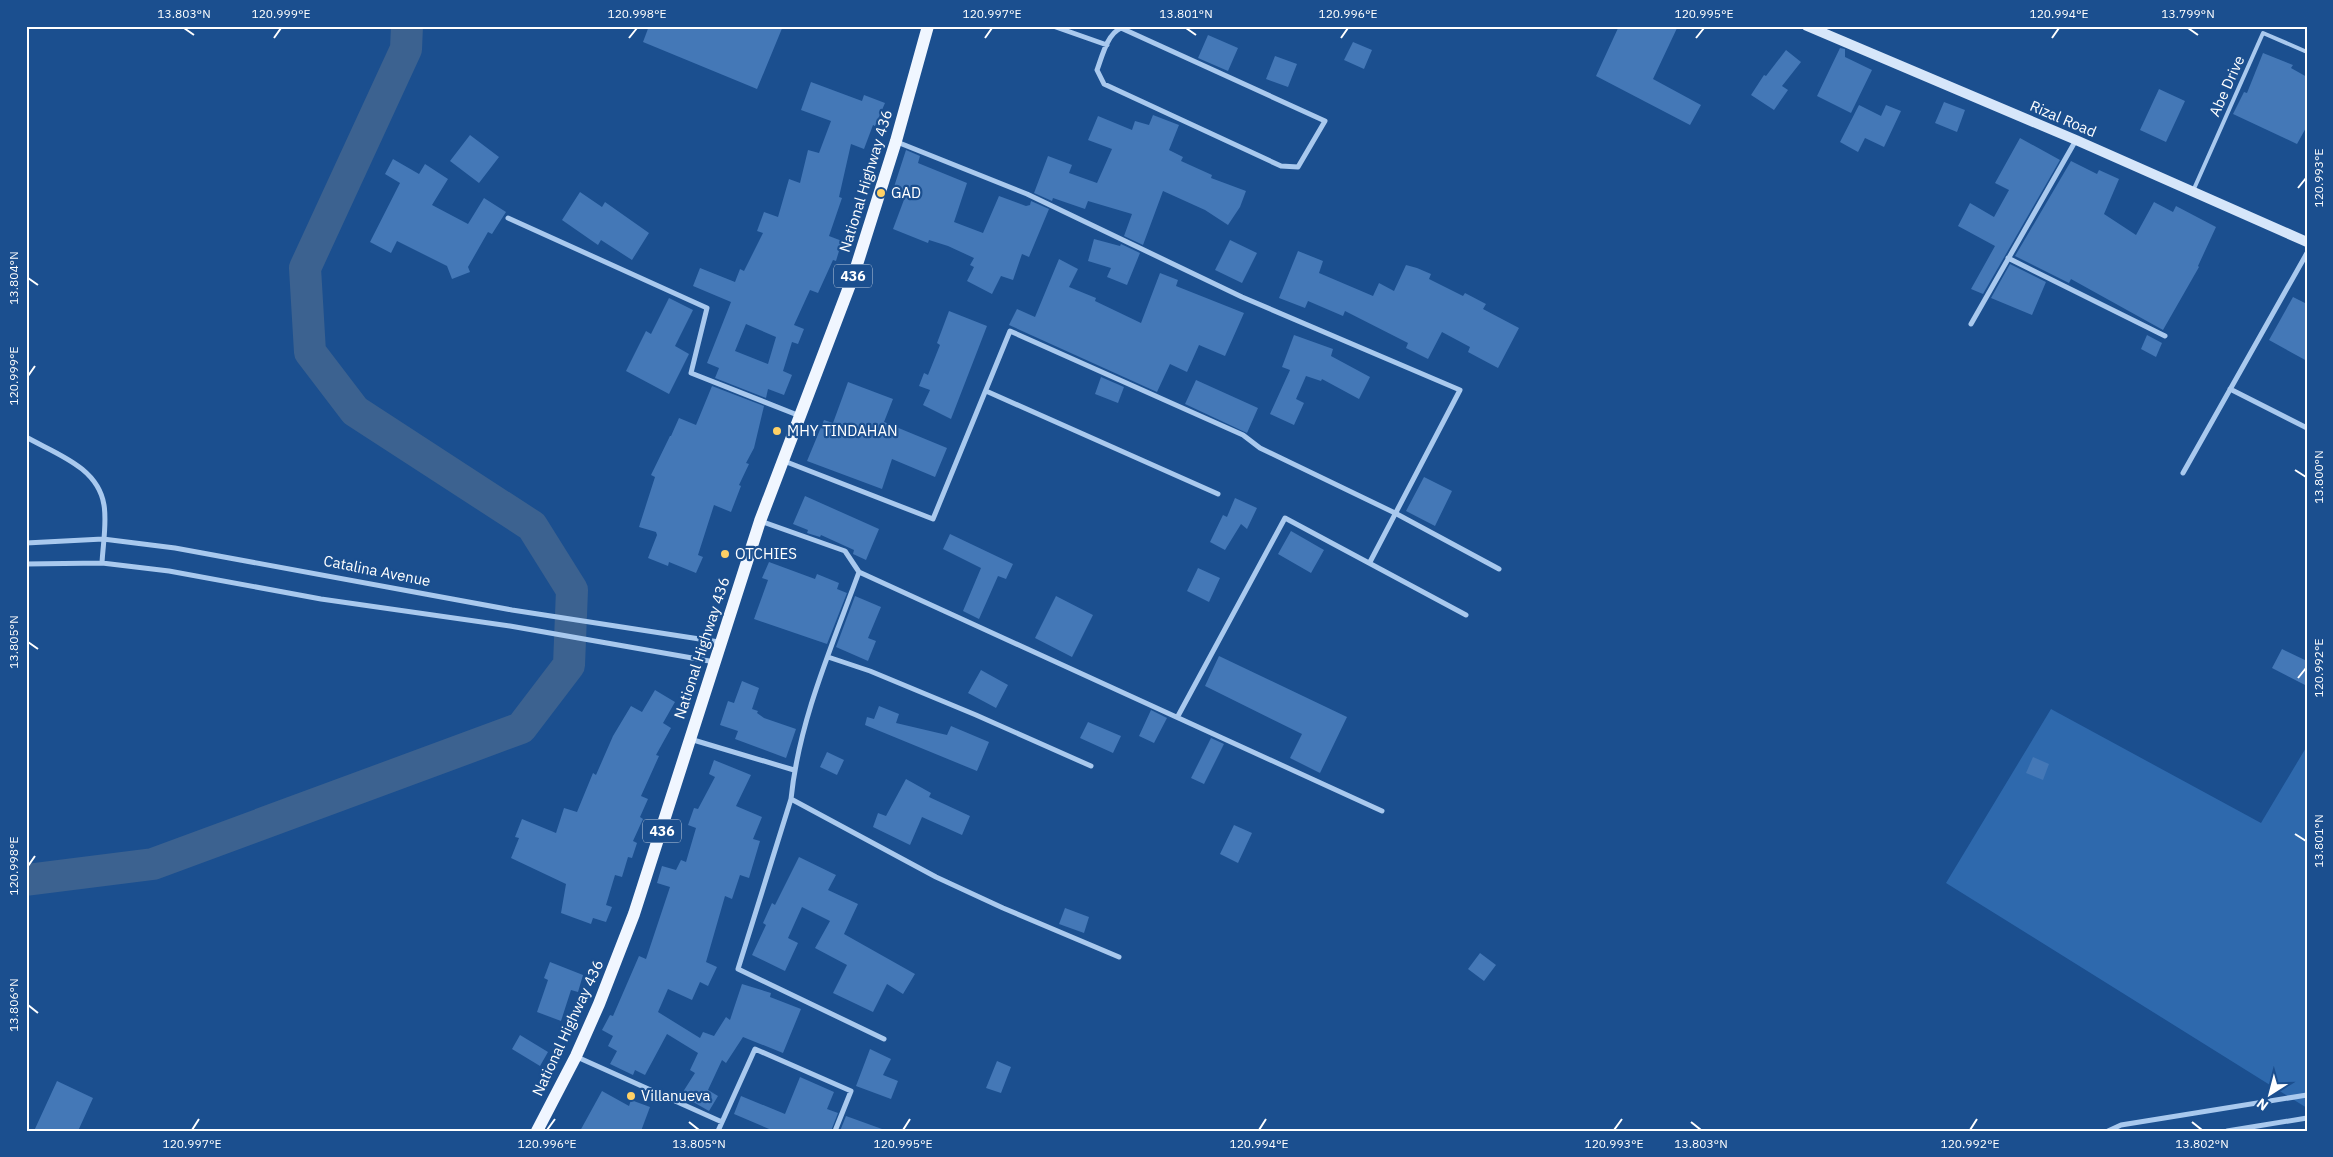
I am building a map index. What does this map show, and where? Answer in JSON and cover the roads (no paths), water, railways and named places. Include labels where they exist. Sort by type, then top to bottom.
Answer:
[{"type":"main road","name":"National Highway 436","points":[[538,1131],[600,1004],[634,914],[760,520],[854,274],[896,142],[928,26]]},
{"type":"street","points":[[1053,26],[1107,45]]},
{"type":"street","name":"Rizal Road","points":[[1810,27],[2076,140],[2307,242]]},
{"type":"street","points":[[1122,28],[1325,121],[1298,167],[1281,166],[1104,84],[1097,70],[1107,45],[1115,31],[1122,28]]},
{"type":"street","points":[[1971,324],[2076,140]]},
{"type":"street","points":[[896,142],[1027,194],[1242,297],[1460,390],[1370,562]]},
{"type":"street","points":[[508,218],[707,308],[691,373],[800,416]]},
{"type":"street","points":[[2182,473],[2307,253]]},
{"type":"street","points":[[2008,258],[2165,336]]},
{"type":"street","points":[[784,461],[933,519],[1010,331],[1243,435],[1260,448],[1395,514],[1499,569]]},
{"type":"street","points":[[2230,390],[2307,428]]},
{"type":"street","points":[[986,391],[1218,494]]},
{"type":"street","points":[[26,438],[79,466],[92,476],[98,486],[104,506],[102,563]]},
{"type":"street","points":[[1178,716],[1285,518],[1466,615]]},
{"type":"street","points":[[760,520],[845,551],[859,572],[1178,716],[1382,811]]},
{"type":"street","name":"Catalina Avenue","points":[[26,543],[104,539],[185,549],[512,610],[721,643]]},
{"type":"street","points":[[26,564],[102,563],[169,571],[321,598],[510,626],[716,662]]},
{"type":"street","points":[[859,572],[808,717],[794,770],[792,799],[738,969],[884,1039]]},
{"type":"street","points":[[828,656],[870,671],[976,715],[1091,766]]},
{"type":"street","points":[[690,739],[794,770]]},
{"type":"street","points":[[792,799],[944,880],[1003,908],[1120,957]]},
{"type":"street","points":[[718,1131],[755,1049],[851,1091],[835,1131]]},
{"type":"street","points":[[576,1056],[722,1122]]},
{"type":"street","points":[[2108,1131],[2121,1125],[2307,1095]]},
{"type":"street","points":[[2227,1131],[2307,1118]]},
{"type":"lane","name":"Abe Drive","points":[[2193,191],[2264,33],[2307,52]]},
{"type":"waterway","points":[[26,880],[153,864],[521,728],[569,665],[572,590],[532,526],[355,411],[310,352],[305,268],[406,49],[407,26]]},
{"type":"place","name":"GAD","points":[[881,193]]},
{"type":"place","name":"MHY TINDAHAN","points":[[777,431]]},
{"type":"place","name":"OTCHIES","points":[[725,554]]},
{"type":"place","name":"Villanueva","points":[[631,1096]]}]
